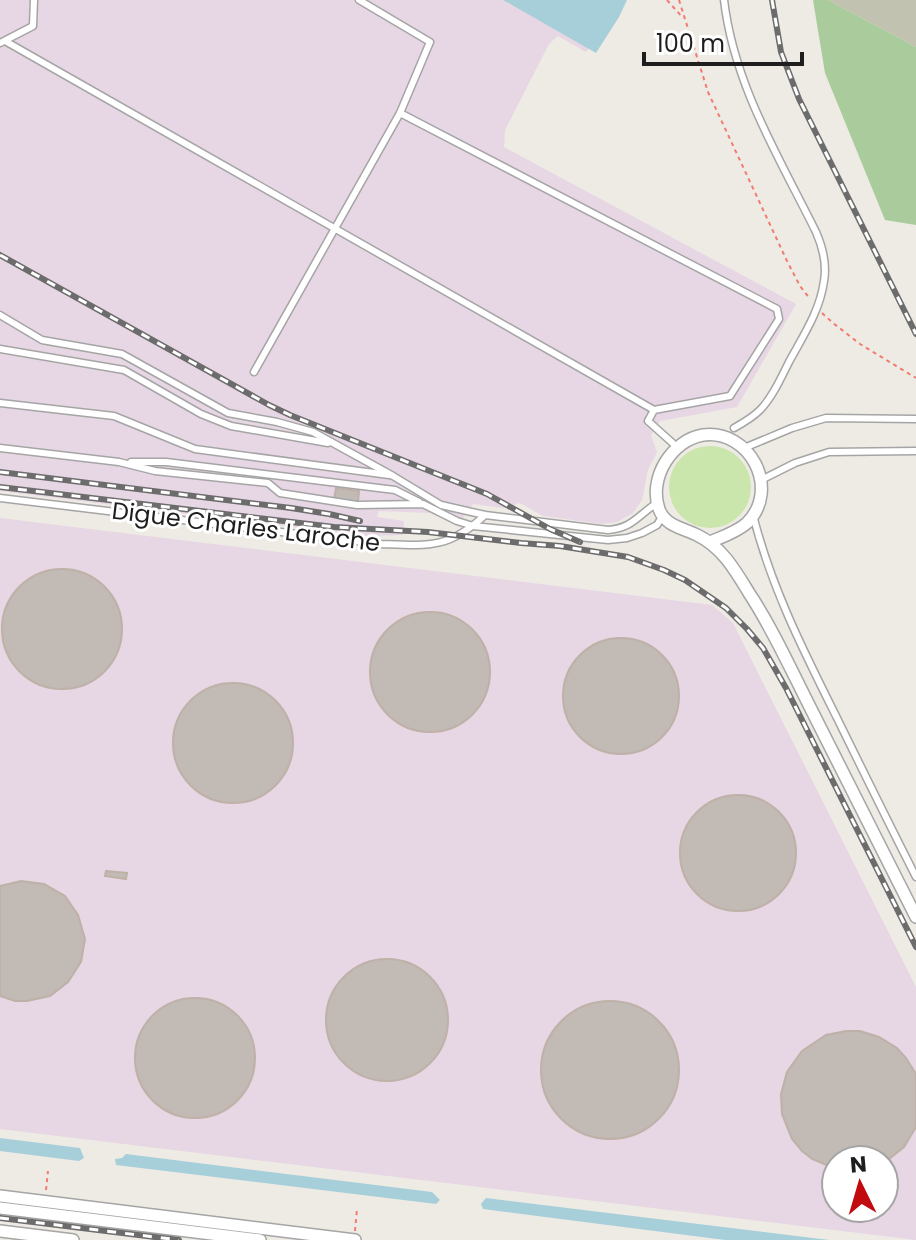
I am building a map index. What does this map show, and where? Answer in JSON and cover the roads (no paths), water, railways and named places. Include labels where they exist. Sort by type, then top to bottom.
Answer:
[{"type":"street","points":[[710,542],[741,528],[753,515],[760,498],[761,480],[757,464],[744,448],[730,439],[709,435],[693,438],[670,454],[656,489],[662,517],[710,542],[723,554],[752,597],[916,917]]},
{"type":"street","points":[[0,1196],[355,1240]]},
{"type":"street","points":[[0,1208],[260,1240]]},
{"type":"street","points":[[0,1231],[73,1240]]},
{"type":"lane","points":[[2,42],[33,26],[34,0]]},
{"type":"lane","points":[[254,372],[400,113],[430,42],[359,0]]},
{"type":"lane","points":[[724,0],[732,44],[752,104],[823,247],[824,280],[817,307],[780,380],[762,409],[734,428]]},
{"type":"lane","points":[[2,42],[654,410],[730,396],[779,319],[777,309],[400,113]]},
{"type":"lane","points":[[0,315],[42,340],[122,354],[228,413],[313,432],[441,505],[485,515],[608,530],[625,527],[657,503]]},
{"type":"lane","points":[[0,349],[124,370],[201,414],[231,426],[335,444]]},
{"type":"lane","points":[[0,403],[114,416],[195,449],[393,476]]},
{"type":"lane","points":[[654,410],[648,421],[677,447]]},
{"type":"lane","points":[[744,448],[826,418],[916,419]]},
{"type":"lane","points":[[0,448],[119,462],[166,462],[395,490],[473,526],[608,540],[642,533],[657,525],[662,517]]},
{"type":"lane","points":[[761,480],[795,463],[829,452],[916,451]]},
{"type":"lane","points":[[119,462],[155,471],[268,483],[280,493],[357,505],[423,504]]},
{"type":"lane","name":"Digue Charles Laroche","points":[[0,498],[381,544],[437,544],[459,536],[485,515]]},
{"type":"lane","points":[[753,515],[759,541],[800,645],[916,877]]},
{"type":"water","points":[[503,0],[627,0],[596,53]]},
{"type":"water","points":[[0,1138],[80,1148],[84,1158],[79,1161],[0,1151]]},
{"type":"water","points":[[126,1154],[432,1192],[440,1200],[436,1204],[116,1165],[115,1159]]},
{"type":"water","points":[[486,1198],[829,1240],[725,1240],[483,1209],[481,1204]]},
{"type":"railway","points":[[772,0],[781,52],[799,99],[916,334]]},
{"type":"railway","points":[[0,255],[269,405],[487,494],[580,542]]},
{"type":"railway","points":[[0,472],[291,508],[360,521]]},
{"type":"railway","points":[[0,487],[334,527],[428,532],[560,546],[628,557],[685,580],[726,608],[763,648],[916,947]]},
{"type":"railway","points":[[0,1218],[179,1240]]}]
